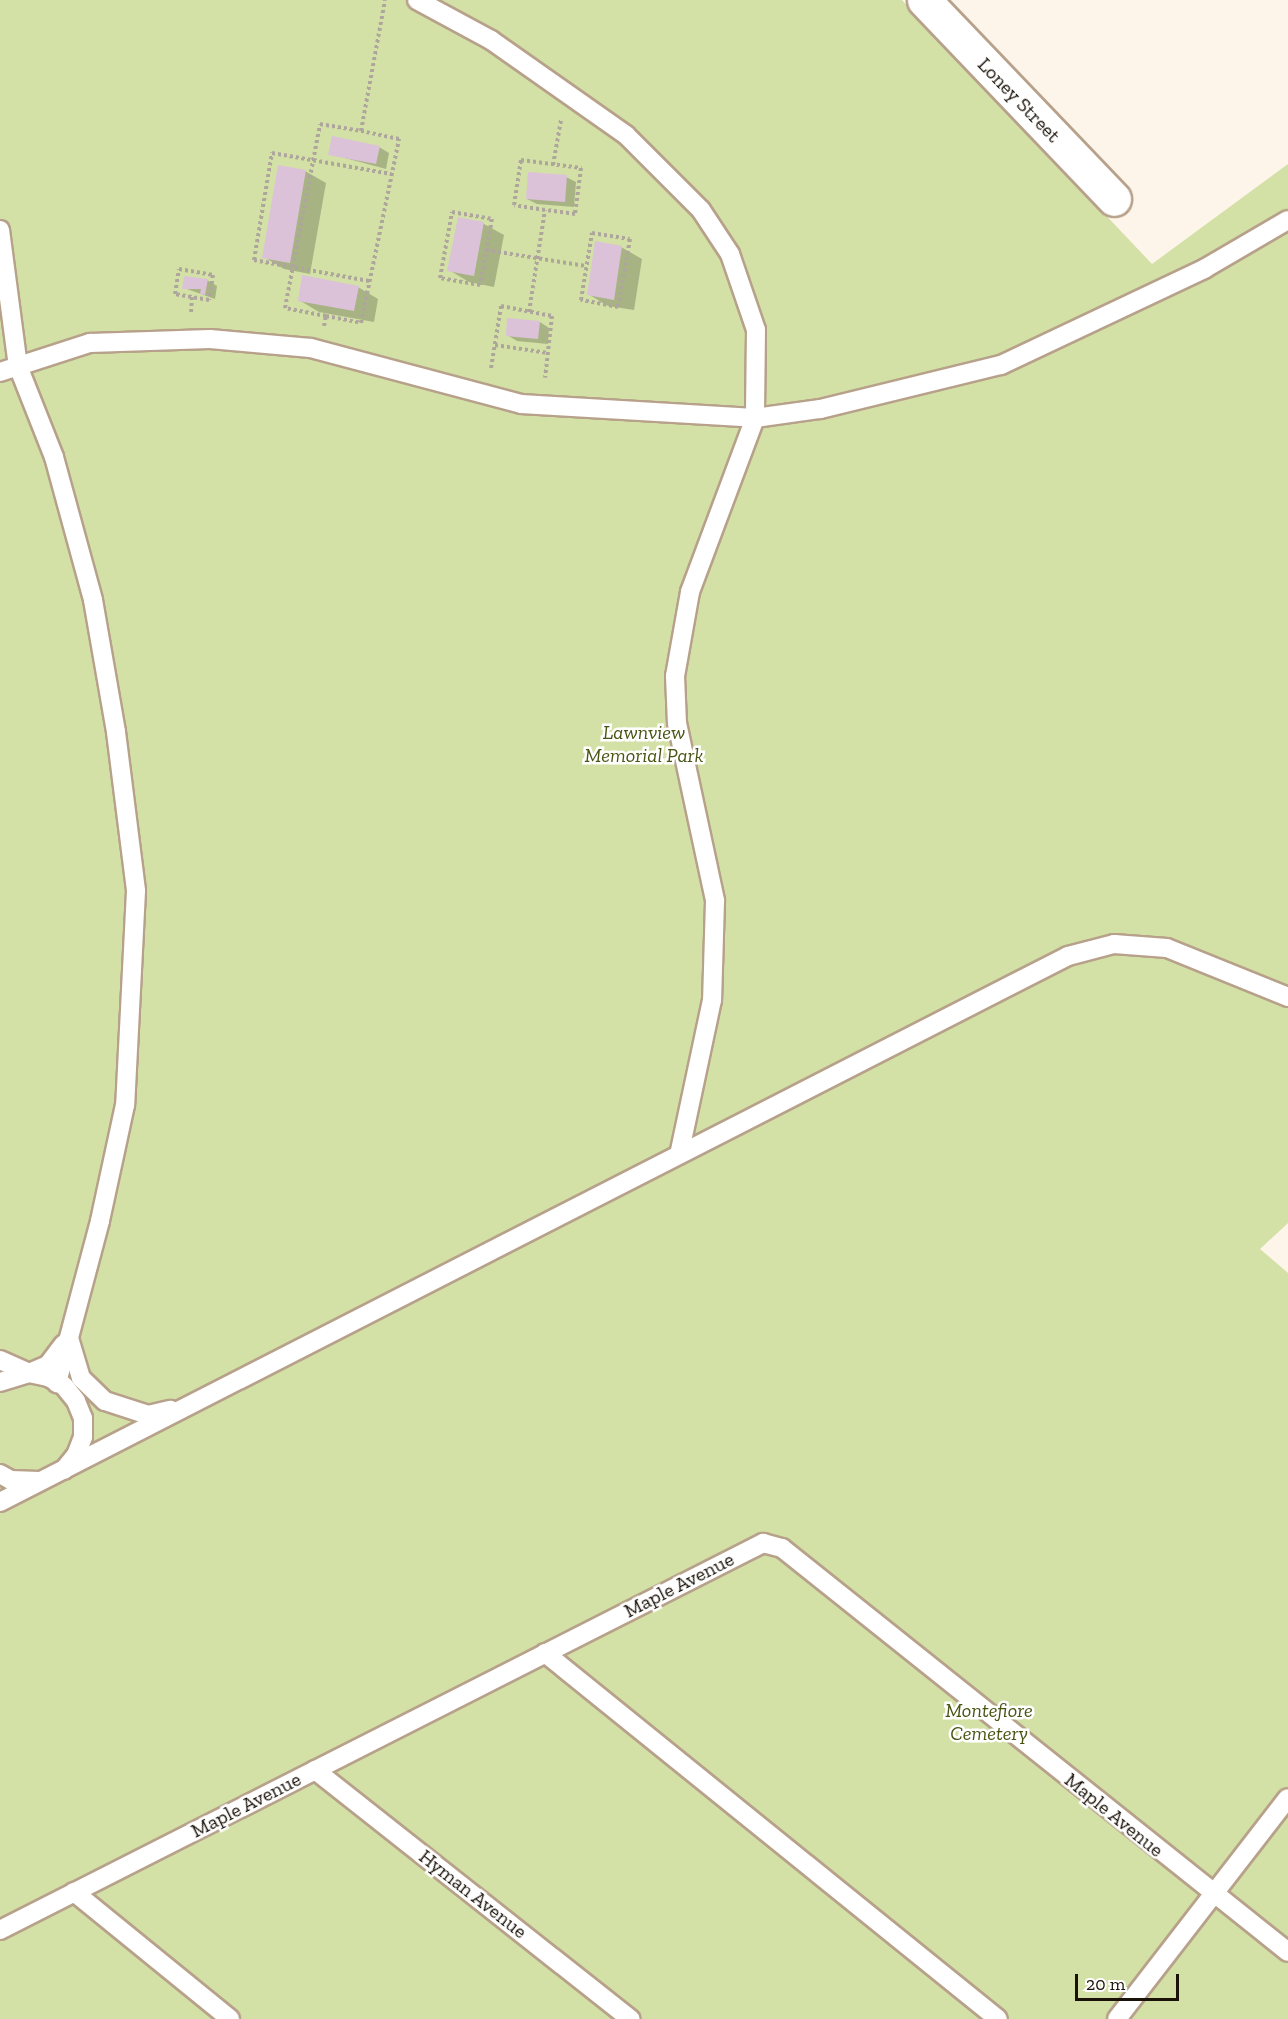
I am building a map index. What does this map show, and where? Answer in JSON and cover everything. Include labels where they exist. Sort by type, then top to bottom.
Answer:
[{"type":"street","name":"Loney Street","points":[[924,0],[1114,199]]},
{"type":"lane","points":[[417,0],[491,40],[626,135],[701,210],[729,254],[756,330],[755,418],[690,592],[675,676],[677,723],[715,901],[712,1000],[680,1151]]},
{"type":"lane","points":[[0,372],[90,343],[210,339],[319,350],[486,396],[541,406],[755,418],[820,409],[1001,365],[1204,269],[1288,220]]},
{"type":"lane","points":[[0,231],[18,366],[54,457],[93,600],[116,732],[136,891],[125,1105],[57,1383]]},
{"type":"lane","points":[[0,1502],[188,1407],[680,1151],[1068,956],[1114,944],[1167,948],[1288,997]]},
{"type":"lane","points":[[0,1382],[48,1365],[69,1338]]},
{"type":"lane","points":[[69,1338],[81,1378],[105,1401],[148,1415],[188,1407]]},
{"type":"lane","points":[[0,1360],[57,1383],[76,1401],[83,1418],[83,1437],[76,1455],[64,1470],[48,1479],[30,1482],[0,1474]]},
{"type":"lane","name":"Maple Avenue","points":[[0,1930],[763,1543],[782,1548],[1288,1952]]},
{"type":"lane","points":[[545,1653],[998,2019]]},
{"type":"lane","name":"Hyman Avenue","points":[[315,1770],[630,2019]]},
{"type":"lane","points":[[1117,2019],[1288,1798]]},
{"type":"lane","points":[[74,1892],[230,2019]]},
{"type":"path","points":[[361,131],[385,0]]},
{"type":"path","points":[[553,165],[565,93]]},
{"type":"path","points":[[321,124],[361,131],[399,139],[361,323],[285,308],[321,124]]},
{"type":"path","points":[[369,281],[254,260],[272,153],[391,174]]},
{"type":"path","points":[[521,160],[581,168],[575,214],[545,210],[514,205],[521,160]]},
{"type":"path","points":[[529,312],[545,210]]},
{"type":"path","points":[[452,212],[492,219],[486,250],[480,285],[440,278],[452,212]]},
{"type":"path","points":[[592,233],[630,239],[618,307],[580,300],[586,266],[592,233]]},
{"type":"path","points":[[486,250],[586,266]]},
{"type":"path","points":[[178,269],[213,274],[208,300],[175,294],[178,269]]},
{"type":"path","points":[[486,396],[501,306],[552,316],[541,406]]},
{"type":"path","points":[[319,350],[326,316]]},
{"type":"path","points":[[495,345],[548,353]]},
{"type":"green space","name":"Lawnview Memorial Park","points":[[0,0],[902,0],[1152,264],[1288,164],[1288,1223],[1260,1249],[1288,1273],[1288,2019],[0,2019]]},
{"type":"building","points":[[332,136],[380,146],[376,164],[328,155]]},
{"type":"building","points":[[278,165],[306,170],[290,263],[262,258]]},
{"type":"building","points":[[528,172],[567,175],[565,202],[526,199]]},
{"type":"building","points":[[458,217],[484,222],[474,276],[447,271]]},
{"type":"building","points":[[595,241],[622,246],[614,300],[587,295]]},
{"type":"building","points":[[302,275],[359,286],[354,311],[298,301]]},
{"type":"building","points":[[184,276],[208,279],[205,295],[200,294],[201,289],[182,289]]},
{"type":"building","points":[[507,318],[540,321],[538,339],[506,336]]},
{"type":"park label","name":"Montefiore Cemetery","points":[[989,1722]]}]
